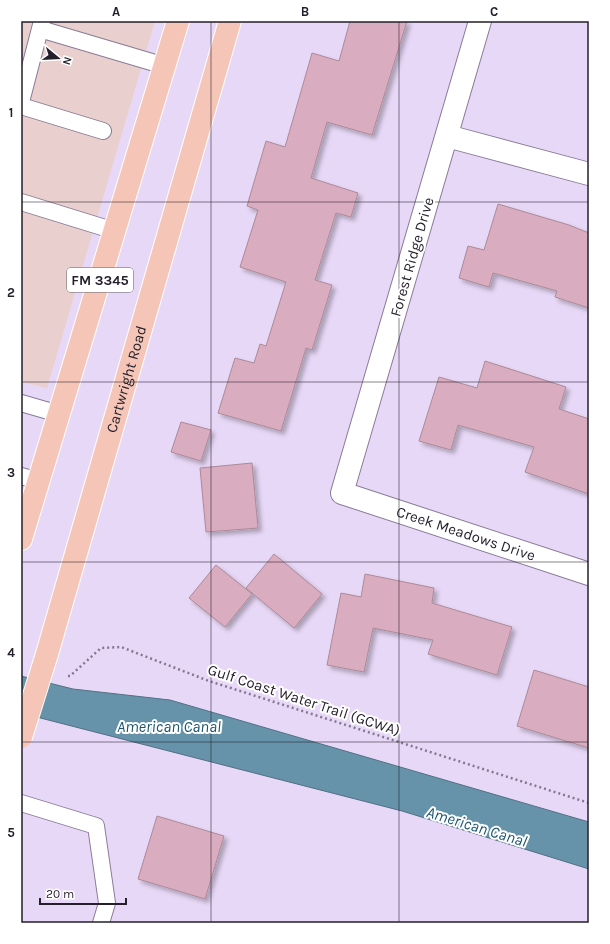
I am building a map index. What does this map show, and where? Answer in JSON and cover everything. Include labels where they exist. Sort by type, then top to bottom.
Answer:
[{"type":"main road","name":"FM 3345","points":[[21,539],[30,478],[59,414],[178,21]]},
{"type":"main road","name":"Cartwright Road","points":[[21,737],[47,654],[230,21]]},
{"type":"street","name":"Forest Ridge Drive","points":[[342,492],[480,21]]},
{"type":"street","points":[[447,136],[589,174]]},
{"type":"street","name":"Creek Meadows Drive","points":[[342,492],[589,574]]},
{"type":"lane","points":[[21,102],[41,25],[165,66]]},
{"type":"lane","points":[[21,106],[103,131]]},
{"type":"lane","points":[[21,202],[115,231]]},
{"type":"lane","points":[[21,403],[59,414]]},
{"type":"lane","points":[[21,802],[96,826],[107,903],[101,923]]},
{"type":"path","name":"Gulf Coast Water Trail (GCWA)","points":[[63,674],[70,676],[101,648],[121,647],[209,681],[589,803]]},
{"type":"shaded area","points":[[21,21],[155,21],[47,388],[21,382]]},
{"type":"water","name":"American Canal","points":[[21,676],[73,689],[170,700],[589,822],[589,869],[402,811],[21,713]]},
{"type":"building","points":[[350,21],[407,21],[372,135],[327,122],[311,178],[358,193],[351,217],[336,213],[315,280],[332,285],[312,350],[306,348],[281,431],[218,413],[235,358],[254,363],[260,344],[266,346],[286,282],[240,267],[258,210],[247,206],[266,141],[285,147],[312,53],[339,61]]},
{"type":"building","points":[[498,204],[569,225],[589,233],[589,308],[555,297],[557,291],[493,273],[489,287],[459,278],[468,246],[484,250]]},
{"type":"building","points":[[485,361],[566,387],[559,409],[589,419],[589,494],[525,472],[534,447],[458,425],[451,450],[419,441],[439,377],[477,388]]},
{"type":"building","points":[[181,422],[211,430],[201,461],[171,452]]},
{"type":"building","points":[[252,463],[258,528],[206,532],[200,468]]},
{"type":"building","points":[[274,554],[322,594],[294,628],[246,588]]},
{"type":"building","points":[[216,565],[252,594],[225,627],[189,598]]},
{"type":"building","points":[[365,574],[434,588],[432,603],[512,627],[497,675],[428,654],[433,640],[373,628],[364,672],[327,665],[341,593],[361,597]]},
{"type":"building","points":[[534,670],[589,687],[589,748],[517,726]]},
{"type":"building","points":[[157,816],[224,836],[205,899],[138,879]]}]
